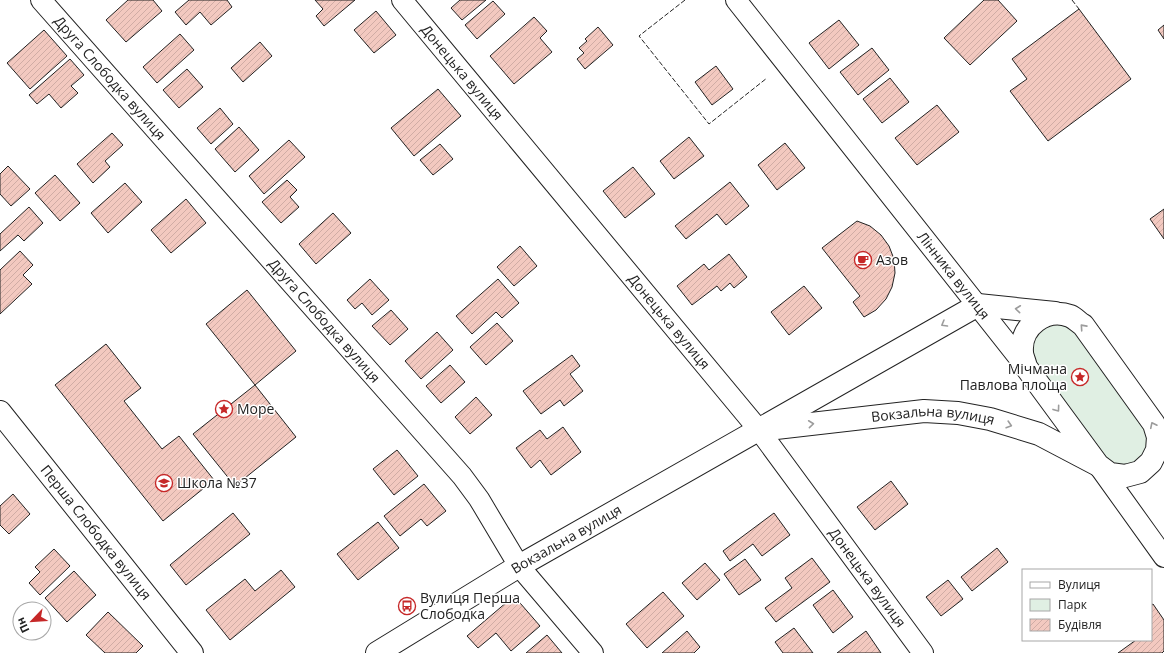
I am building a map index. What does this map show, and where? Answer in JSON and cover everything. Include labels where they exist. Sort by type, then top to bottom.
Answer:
[{"type":"street","name":"Друга Слободка вулиця","points":[[41,0],[462,476],[479,499],[519,566],[594,653]]},
{"type":"street","name":"Донецька вулиця","points":[[402,0],[758,430],[923,653]]},
{"type":"street","name":"Лінника вулиця","points":[[736,0],[1026,366],[1164,557]]},
{"type":"street","name":"Вокзальна вулиця","points":[[377,653],[519,566],[978,305]]},
{"type":"street","points":[[978,305],[1057,314],[1071,317],[1083,326],[1154,424],[1158,436],[1157,450],[1151,462],[1116,490]]},
{"type":"street","points":[[1026,366],[1022,352],[1023,338],[1030,325],[1042,316],[1057,314]]},
{"type":"street","name":"Вокзальна вулиця","points":[[758,430],[924,411],[958,413],[990,419],[1039,434],[1098,465],[1110,474],[1125,476],[1140,472]]},
{"type":"street","name":"Перша Слободка вулиця","points":[[0,412],[192,653]]},
{"type":"green space","points":[[1059,321],[1076,331],[1146,428],[1150,447],[1131,468],[1112,465],[1034,361],[1030,352],[1034,333]]},
{"type":"building","points":[[128,0],[153,0],[162,11],[126,42],[106,20]]},
{"type":"building","points":[[189,0],[227,0],[232,7],[211,25],[200,12],[186,25],[175,12]]},
{"type":"building","points":[[315,0],[355,0],[324,26],[316,16],[323,9]]},
{"type":"building","points":[[460,0],[486,0],[462,20],[451,8]]},
{"type":"building","points":[[984,0],[998,0],[1017,21],[970,65],[944,38]]},
{"type":"building","points":[[493,1],[505,14],[477,39],[465,25]]},
{"type":"building","points":[[1079,9],[1131,79],[1048,141],[1010,91],[1027,79],[1012,59]]},
{"type":"building","points":[[376,11],[396,35],[374,53],[354,30]]},
{"type":"building","points":[[534,17],[547,31],[540,38],[552,52],[514,84],[490,56]]},
{"type":"building","points":[[839,20],[859,45],[829,69],[809,43]]},
{"type":"building","points":[[1164,25],[1164,39],[1158,30]]},
{"type":"building","points":[[598,27],[613,45],[585,69],[577,59],[584,53],[579,48],[587,41],[585,39]]},
{"type":"building","points":[[44,30],[67,56],[30,89],[7,63]]},
{"type":"building","points":[[180,34],[194,50],[157,83],[143,67]]},
{"type":"building","points":[[260,42],[272,56],[243,82],[231,68]]},
{"type":"building","points":[[872,48],[889,70],[858,95],[840,72]]},
{"type":"building","points":[[70,59],[84,75],[71,86],[78,93],[61,108],[49,94],[37,104],[29,95]]},
{"type":"building","points":[[716,66],[733,89],[712,105],[695,82]]},
{"type":"building","points":[[187,69],[203,87],[179,108],[163,90]]},
{"type":"building","points":[[890,78],[909,102],[882,123],[863,99]]},
{"type":"building","points":[[438,89],[461,116],[414,156],[391,128]]},
{"type":"building","points":[[937,105],[959,132],[917,165],[895,138]]},
{"type":"building","points":[[220,108],[233,124],[211,144],[197,128]]},
{"type":"building","points":[[239,127],[259,150],[235,172],[215,149]]},
{"type":"building","points":[[112,133],[123,145],[105,161],[110,167],[93,183],[77,164]]},
{"type":"building","points":[[689,137],[704,156],[674,179],[660,161]]},
{"type":"building","points":[[289,140],[305,157],[264,194],[249,176]]},
{"type":"building","points":[[785,143],[805,168],[777,190],[758,165]]},
{"type":"building","points":[[440,144],[453,159],[433,175],[420,160]]},
{"type":"building","points":[[8,166],[30,189],[11,206],[0,194],[0,174]]},
{"type":"building","points":[[633,167],[655,194],[625,218],[603,191]]},
{"type":"building","points":[[55,175],[80,203],[60,221],[35,193]]},
{"type":"building","points":[[287,180],[297,190],[290,197],[299,207],[281,223],[262,202]]},
{"type":"building","points":[[730,182],[749,206],[726,225],[717,214],[686,239],[675,226]]},
{"type":"building","points":[[125,183],[142,202],[108,233],[91,213]]},
{"type":"building","points":[[186,199],[206,223],[171,253],[151,230]]},
{"type":"building","points":[[29,207],[43,223],[24,241],[18,235],[0,251],[0,234]]},
{"type":"building","points":[[1164,209],[1164,239],[1150,219]]},
{"type":"building","points":[[333,213],[351,233],[316,264],[299,244]]},
{"type":"building","points":[[857,221],[870,226],[881,235],[889,246],[894,259],[895,273],[892,287],[886,299],[876,310],[864,317],[853,302],[860,296],[822,248]]},
{"type":"building","points":[[520,246],[537,266],[514,286],[497,267]]},
{"type":"building","points":[[20,251],[33,265],[23,275],[32,284],[0,314],[0,270]]},
{"type":"building","points":[[729,254],[747,277],[734,288],[730,283],[721,291],[717,286],[692,305],[677,286],[704,264],[709,270]]},
{"type":"building","points":[[370,279],[389,300],[372,315],[362,303],[355,309],[347,300]]},
{"type":"building","points":[[498,279],[519,303],[502,318],[496,312],[472,334],[456,316]]},
{"type":"building","points":[[804,286],[822,308],[789,335],[771,312]]},
{"type":"building","points":[[247,290],[296,351],[255,385],[206,324]]},
{"type":"building","points":[[391,310],[408,329],[390,345],[372,326]]},
{"type":"building","points":[[497,323],[513,341],[486,365],[470,347]]},
{"type":"building","points":[[437,332],[453,350],[421,379],[405,361]]},
{"type":"building","points":[[106,344],[141,388],[124,401],[162,449],[179,436],[214,480],[163,521],[55,385]]},
{"type":"building","points":[[572,355],[580,366],[570,374],[583,391],[564,406],[560,400],[541,414],[523,391]]},
{"type":"building","points":[[450,365],[465,382],[441,403],[426,386]]},
{"type":"building","points":[[255,385],[296,437],[235,486],[193,434]]},
{"type":"building","points":[[476,397],[492,415],[470,434],[455,417]]},
{"type":"building","points":[[563,427],[581,452],[551,475],[540,460],[531,468],[516,448],[540,430],[547,439]]},
{"type":"building","points":[[397,450],[418,476],[394,495],[373,469]]},
{"type":"building","points":[[891,481],[908,504],[875,530],[857,507]]},
{"type":"building","points":[[424,484],[446,511],[427,526],[421,519],[400,536],[384,516]]},
{"type":"building","points":[[13,494],[30,514],[9,534],[0,525],[0,506]]},
{"type":"building","points":[[233,513],[250,534],[186,585],[170,565]]},
{"type":"building","points":[[774,513],[790,535],[762,556],[753,544],[730,561],[723,551]]},
{"type":"building","points":[[378,522],[399,548],[358,580],[337,554]]},
{"type":"building","points":[[997,548],[1008,562],[972,591],[961,577]]},
{"type":"building","points":[[54,549],[70,566],[40,595],[29,583],[40,572],[35,567]]},
{"type":"building","points":[[812,558],[830,582],[776,622],[765,608],[792,588],[785,578]]},
{"type":"building","points":[[745,559],[761,580],[739,595],[724,574]]},
{"type":"building","points":[[705,563],[720,580],[697,600],[682,583]]},
{"type":"building","points":[[281,570],[295,587],[230,640],[206,610],[245,579],[255,591]]},
{"type":"building","points":[[74,571],[96,595],[67,622],[52,606],[52,601],[48,601],[45,598]]},
{"type":"building","points":[[948,580],[963,599],[941,616],[926,597]]},
{"type":"building","points":[[833,590],[853,617],[833,633],[813,605]]},
{"type":"building","points":[[663,592],[684,616],[647,648],[626,624]]},
{"type":"building","points":[[514,596],[540,626],[511,651],[496,633],[478,648],[467,636]]},
{"type":"building","points":[[1152,604],[1164,620],[1164,651],[1162,653],[1118,653],[1135,641],[1152,641]]},
{"type":"building","points":[[108,612],[143,646],[136,653],[105,653],[86,635]]},
{"type":"building","points":[[794,628],[813,653],[783,653],[775,642]]},
{"type":"building","points":[[687,631],[700,647],[694,653],[662,653]]},
{"type":"building","points":[[866,631],[881,653],[837,653]]},
{"type":"building","points":[[547,635],[562,653],[526,653]]},
{"type":"fence","points":[[685,0],[639,36],[709,124],[767,78]]},
{"type":"fence","points":[[1072,0],[1079,9]]},
{"type":"place","name":"Азов","points":[[863,260]]},
{"type":"place","name":"Мічмана Павлова площа","points":[[1080,377]]},
{"type":"place","name":"Море","points":[[224,409]]},
{"type":"place","name":"Школа №37","points":[[164,483]]},
{"type":"place","name":"Вулиця Перша Слободка","points":[[407,606]]}]
